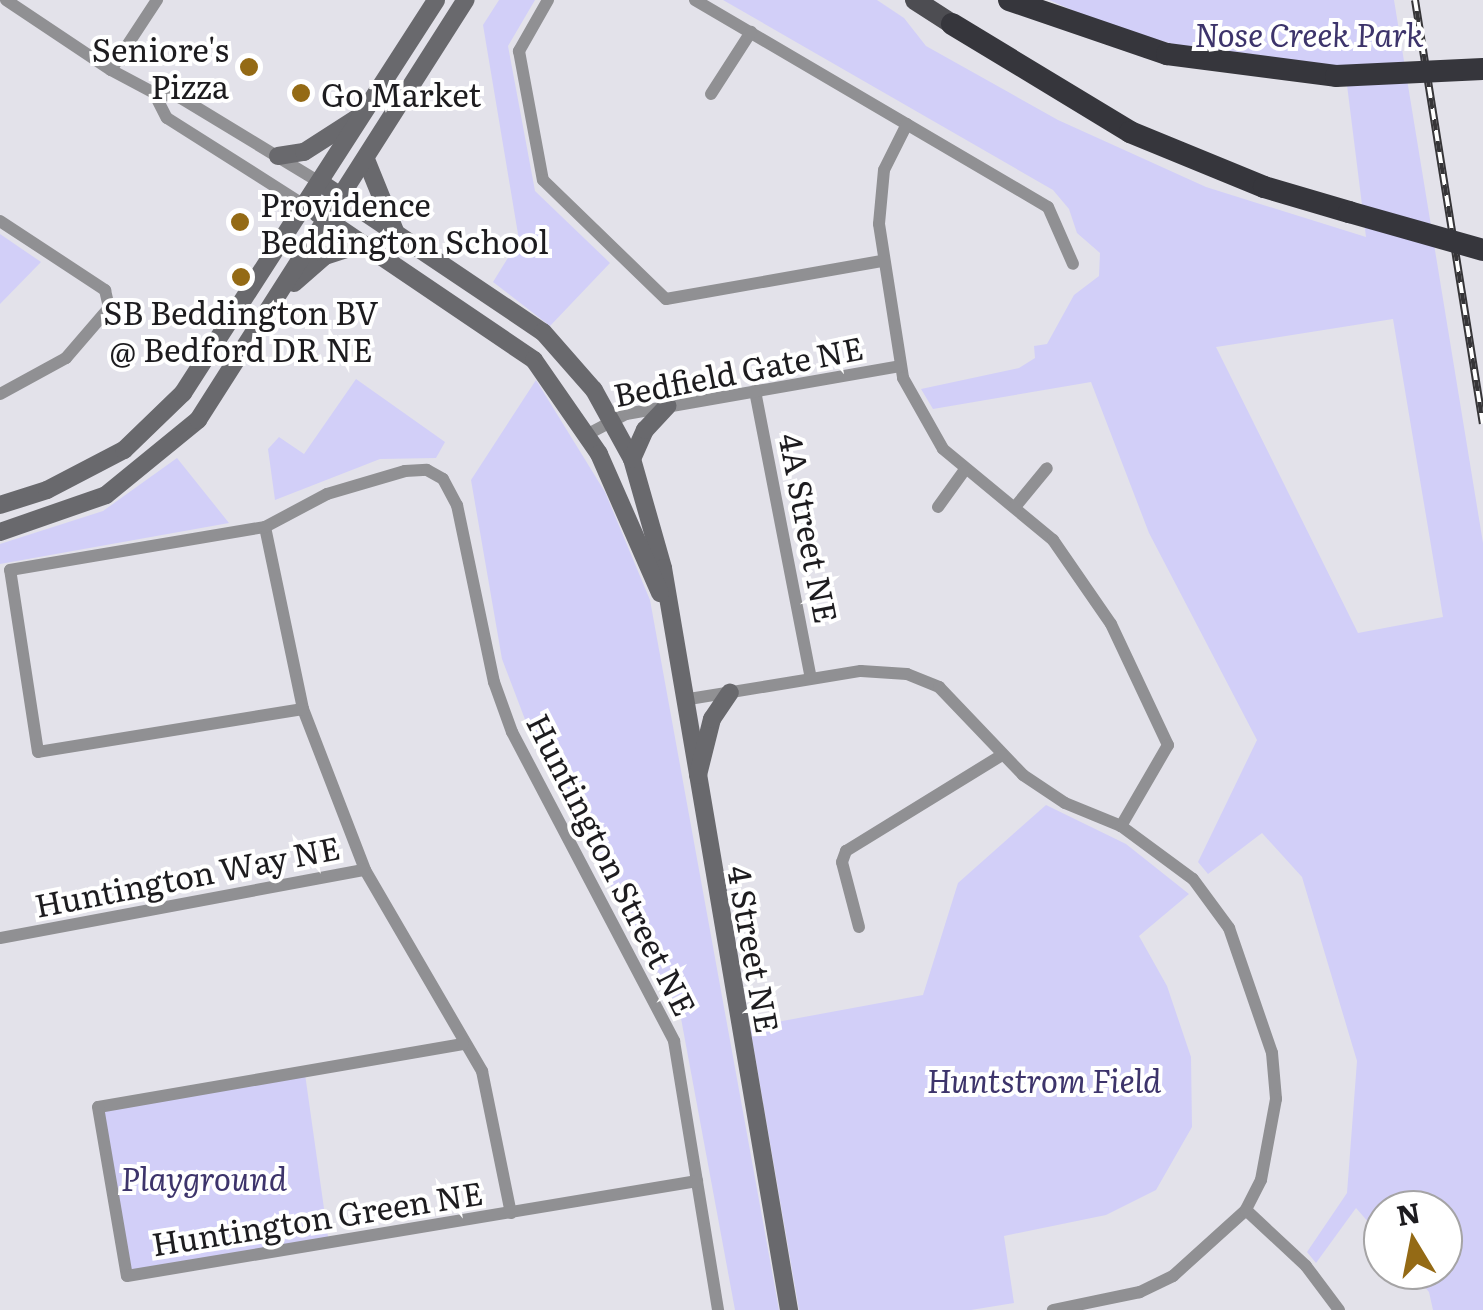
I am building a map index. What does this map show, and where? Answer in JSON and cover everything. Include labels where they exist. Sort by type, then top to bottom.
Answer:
[{"type":"highway","points":[[1009,0],[1167,54],[1336,76],[1483,69]]},
{"type":"highway","points":[[952,24],[1130,132],[1264,187],[1483,250]]},
{"type":"main road","points":[[0,505],[84,473],[158,420],[202,367],[436,0]]},
{"type":"main road","points":[[0,532],[74,510],[159,458],[198,420],[367,162],[466,0]]},
{"type":"main road","points":[[916,0],[952,24]]},
{"type":"main road","points":[[278,156],[304,152],[368,110]]},
{"type":"main road","points":[[367,162],[398,236]]},
{"type":"main road","name":"4 Street NE","points":[[322,184],[543,332],[611,420],[632,460],[654,526],[663,598],[789,1310]]},
{"type":"main road","name":"4 Street NE","points":[[306,206],[513,340],[588,434],[663,598]]},
{"type":"main road","points":[[278,297],[325,256],[362,244]]},
{"type":"main road","points":[[632,460],[645,430],[667,406]]},
{"type":"main road","points":[[696,786],[712,719],[730,692]]},
{"type":"street","points":[[6,0],[112,70],[154,94],[181,98],[322,184]]},
{"type":"street","points":[[112,70],[157,0]]},
{"type":"street","points":[[548,0],[519,51],[543,180],[666,300],[882,261]]},
{"type":"street","points":[[695,0],[1048,207],[1073,264]]},
{"type":"street","points":[[711,94],[750,32]]},
{"type":"street","points":[[154,94],[167,118],[306,206]]},
{"type":"street","points":[[907,124],[880,193],[882,261],[900,366],[922,418],[964,471],[1014,506],[1078,567],[1168,745],[1121,826]]},
{"type":"street","points":[[0,220],[105,290],[110,308],[66,358],[0,394]]},
{"type":"street","name":"Bedfield Gate NE","points":[[588,434],[611,420],[667,406],[900,366]]},
{"type":"street","name":"4A Street NE","points":[[755,391],[810,675]]},
{"type":"street","points":[[1014,506],[1047,468]]},
{"type":"street","name":"Huntington Street NE","points":[[265,527],[327,494],[405,471],[427,470],[443,478],[457,505],[494,682],[512,732],[674,1041],[718,1310]]},
{"type":"street","points":[[938,507],[964,471]]},
{"type":"street","points":[[303,710],[46,754],[34,744],[10,570],[265,527],[303,710],[364,870]]},
{"type":"street","points":[[682,700],[810,675],[907,674],[939,687],[1002,755],[1065,803],[1121,826],[1210,897],[1253,986],[1272,1053],[1276,1099],[1260,1180],[1246,1210],[1172,1276],[1140,1292],[1053,1310]]},
{"type":"street","points":[[859,926],[842,862],[846,851],[1002,755]]},
{"type":"street","name":"Huntington Way NE","points":[[0,938],[364,870],[492,1100],[511,1214]]},
{"type":"street","name":"Huntington Green NE","points":[[463,1044],[98,1107],[127,1276],[697,1181]]},
{"type":"street","points":[[1246,1210],[1306,1266],[1339,1310]]},
{"type":"green space","points":[[499,0],[535,0],[508,46],[535,191],[610,263],[550,326],[493,282],[519,240],[483,25]]},
{"type":"green space","name":"Nose Creek Park","points":[[723,0],[877,0],[904,18],[926,46],[1058,120],[1206,187],[1366,237],[1345,69],[1200,51],[1115,29],[1049,0],[1394,0],[1483,543],[1483,1310],[1433,1310],[1427,1290],[1463,1290],[1463,1190],[1363,1190],[1363,1216],[1356,1208],[1316,1263],[1307,1252],[1347,1193],[1357,1061],[1302,877],[1262,833],[1208,874],[1198,862],[1257,740],[1149,533],[1091,382],[933,409],[921,389],[1019,368],[1035,358],[1034,346],[1047,344],[1074,295],[1099,276],[1100,253],[1077,233],[1069,209],[1053,190]],"holes":[[[1393,319],[1443,617],[1358,633],[1216,347]]]},
{"type":"green space","points":[[0,234],[41,262],[0,304]]},
{"type":"green space","points":[[356,379],[445,442],[436,458],[380,459],[275,500],[268,449],[279,437],[304,454]]},
{"type":"green space","points":[[536,380],[605,492],[650,600],[779,1310],[735,1310],[680,1013],[537,751],[502,659],[471,480]]},
{"type":"green space","points":[[177,458],[229,523],[0,564],[0,544],[103,511]]},
{"type":"green space","name":"Huntstrom Field","points":[[1046,805],[1126,844],[1189,894],[1139,936],[1167,986],[1191,1057],[1192,1127],[1156,1190],[1106,1215],[1004,1236],[1014,1303],[971,1310],[799,1310],[750,1027],[923,995],[958,883]]},
{"type":"green space","name":"Playground","points":[[305,1074],[329,1244],[127,1276],[98,1107]]},
{"type":"railway","points":[[1415,0],[1483,424]]},
{"type":"place","name":"Seniore's Pizza","points":[[249,67]]},
{"type":"place","name":"Go Market","points":[[301,93]]},
{"type":"place","name":"Providence Beddington School","points":[[240,222]]},
{"type":"place","name":"SB Beddington BV @ Bedford DR NE","points":[[241,277]]}]
